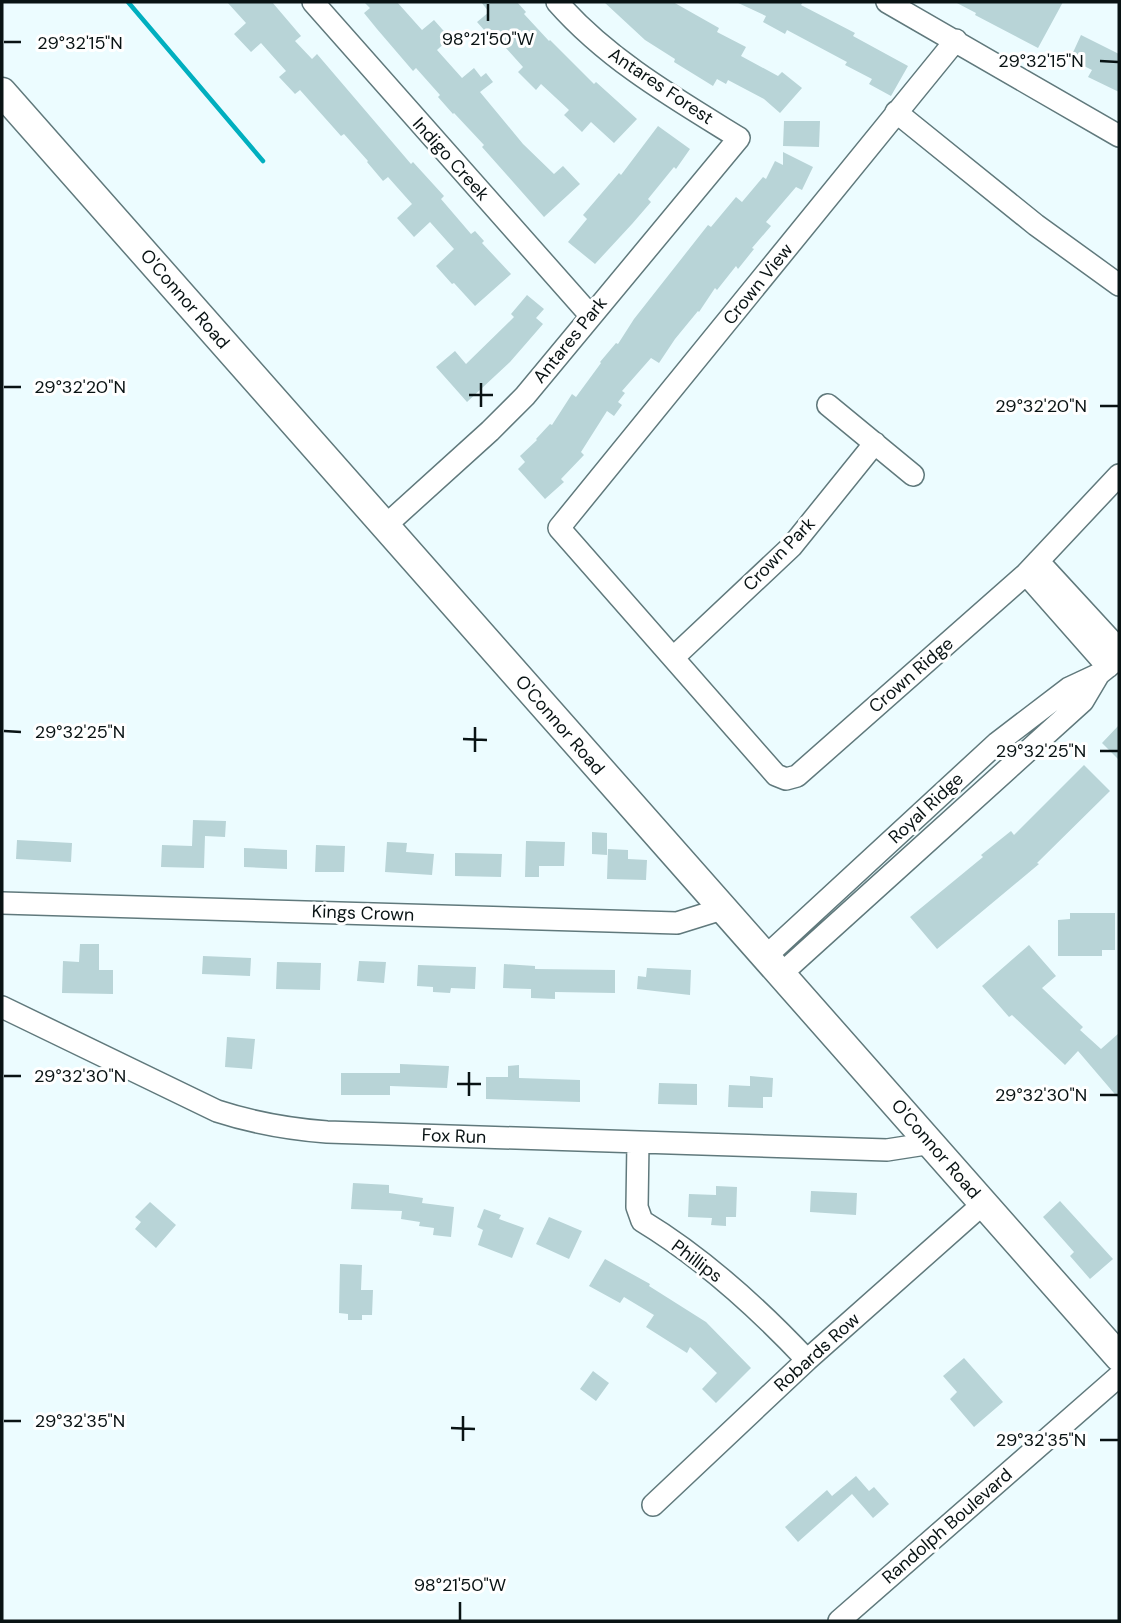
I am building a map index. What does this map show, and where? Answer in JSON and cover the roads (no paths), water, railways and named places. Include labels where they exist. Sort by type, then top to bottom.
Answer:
[{"type":"main road","name":"O'Connor Road","points":[[2,92],[1119,1357]]},
{"type":"street","name":"Indigo Creek","points":[[313,2],[590,315]]},
{"type":"street","name":"Antares Forest","points":[[557,2],[604,48],[646,80],[739,138]]},
{"type":"street","points":[[887,2],[1119,136]]},
{"type":"street","name":"Crown View","points":[[674,657],[559,528],[956,40]]},
{"type":"street","points":[[896,112],[1036,225],[1119,285]]},
{"type":"street","name":"Antares Park","points":[[385,526],[516,405],[739,138]]},
{"type":"street","points":[[828,405],[913,475]]},
{"type":"street","name":"Crown Park","points":[[674,657],[792,546],[875,443]]},
{"type":"street","name":"Crown Ridge","points":[[674,657],[776,775],[786,779],[797,776],[1032,568],[1119,475]]},
{"type":"street","points":[[1032,568],[1119,649]]},
{"type":"street","points":[[1032,568],[1109,666]]},
{"type":"street","name":"Royal Ridge","points":[[772,966],[997,743],[1069,688],[1109,666]]},
{"type":"street","name":"Kings Crown","points":[[2,903],[677,923],[722,909]]},
{"type":"street","name":"Fox Run","points":[[2,1007],[217,1111],[283,1128],[327,1132],[887,1150],[932,1143]]},
{"type":"street","name":"Phillips","points":[[638,1142],[637,1208],[642,1221],[713,1272],[770,1322],[807,1360]]},
{"type":"street","name":"Robards Row","points":[[653,1505],[807,1360],[984,1203]]},
{"type":"street","name":"Randolph Boulevard","points":[[839,1621],[1119,1376]]},
{"type":"waterway","points":[[128,2],[263,161]]}]
